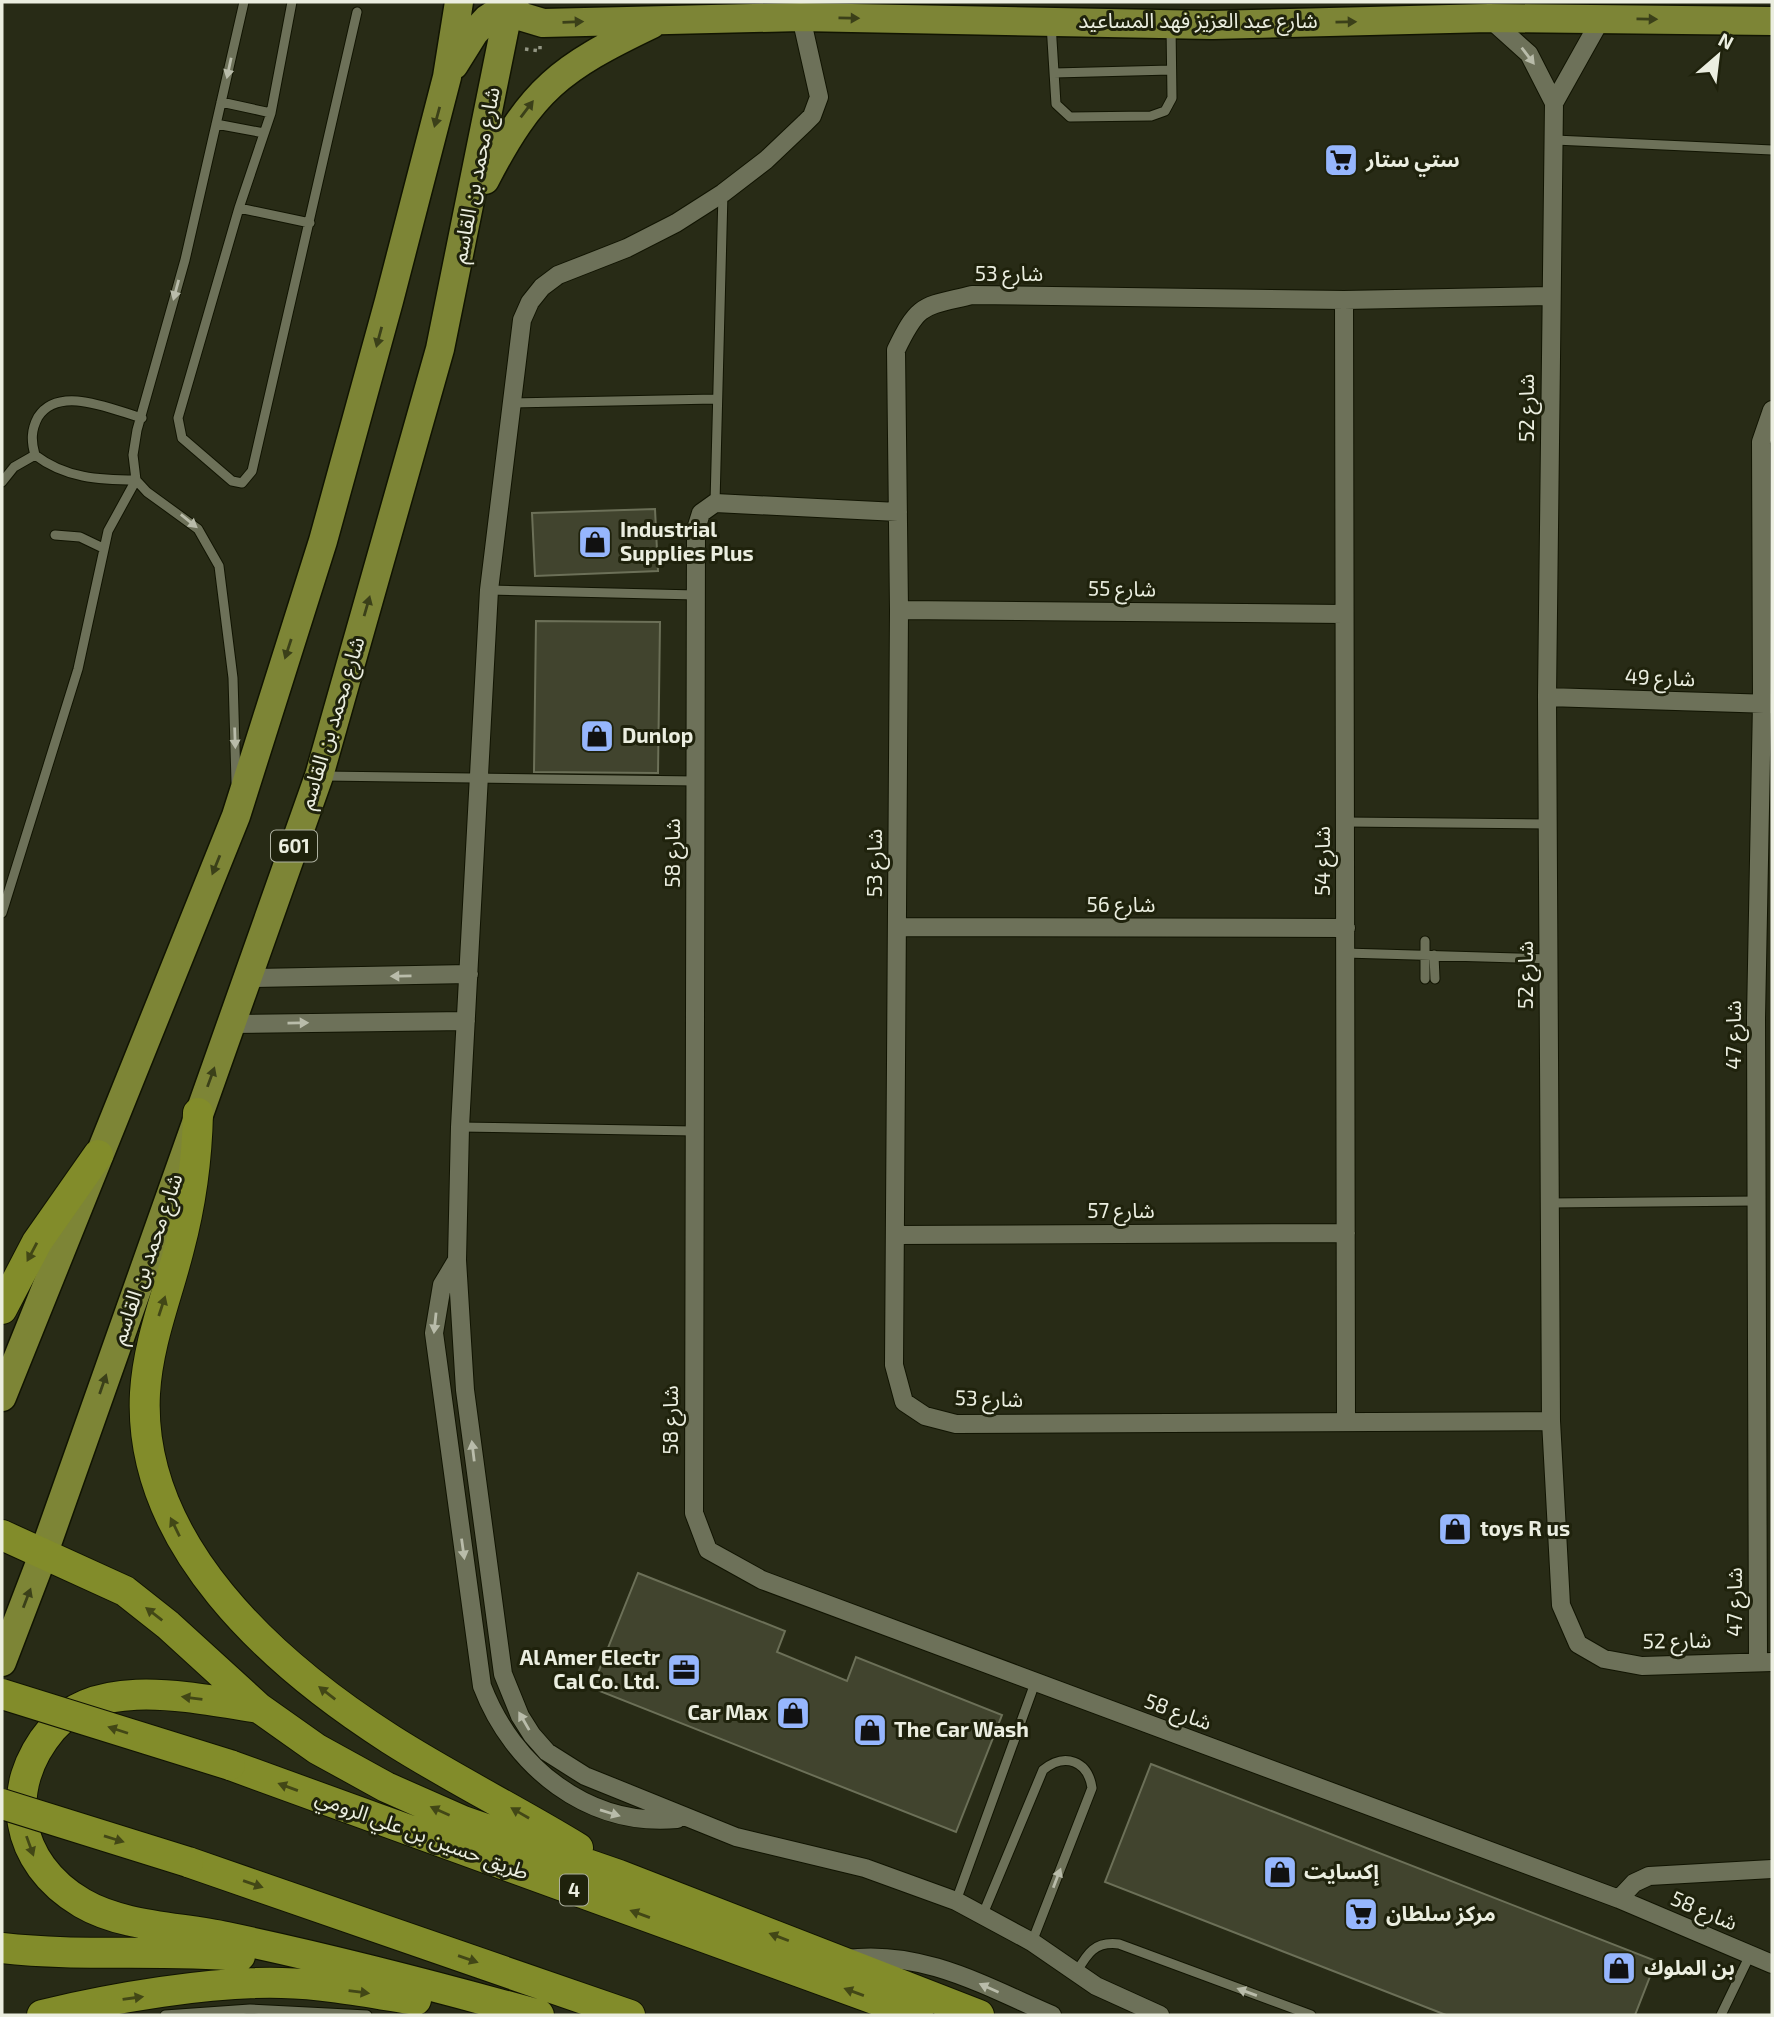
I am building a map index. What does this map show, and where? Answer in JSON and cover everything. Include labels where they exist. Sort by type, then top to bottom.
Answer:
[{"type":"highway","points":[[198,1113],[194,1183],[152,1339],[145,1394],[148,1451],[154,1475],[183,1543],[211,1584],[245,1621],[352,1713],[390,1739],[545,1827],[619,1875]]},
{"type":"highway","points":[[2,1309],[37,1242],[98,1155]]},
{"type":"highway","points":[[2,1535],[125,1591],[168,1625],[259,1708],[317,1749],[386,1787],[463,1821],[619,1875],[979,2015]]},
{"type":"highway","name":"طريق حسين بن علي الرومي","points":[[2,1694],[230,1765],[918,2015]]},
{"type":"highway","points":[[259,1708],[166,1695],[126,1695],[90,1702],[59,1721],[35,1749],[22,1783],[21,1820],[32,1854],[54,1884],[84,1904],[121,1918],[224,1936],[539,2015]]},
{"type":"highway","points":[[2,1804],[188,1862],[630,2015]]},
{"type":"highway","points":[[2,1948],[68,1953],[216,1954],[351,1967]]},
{"type":"highway","points":[[42,2015],[135,1997],[236,1985],[283,1983],[512,2015]]},
{"type":"main road","points":[[2,1397],[236,816],[323,541],[447,77],[459,2]]},
{"type":"main road","points":[[1196,2],[1202,15],[1212,25]]},
{"type":"main road","points":[[447,77],[474,33],[487,19],[509,3]]},
{"type":"main road","name":"شارع عبد العزيز فهد المساعيد","points":[[509,3],[543,23],[801,17],[1212,25],[1489,18],[1772,21]]},
{"type":"main road","name":"شارع محمد بن القاسم","points":[[2,1662],[43,1555],[319,776],[440,349],[470,211],[509,3]]},
{"type":"main road","points":[[470,211],[510,132],[535,99],[563,72],[597,50],[661,19]]},
{"type":"street","points":[[801,17],[818,87],[817,107],[806,123],[766,160],[723,193],[676,223],[627,247],[558,275],[542,286],[530,302],[522,320],[489,590],[460,1127],[457,1260],[465,1390],[499,1650],[511,1696],[532,1735],[565,1765],[684,1818],[770,1847],[865,1868],[956,1901],[1032,1942],[1076,1973],[1116,1996],[1160,2015]]},
{"type":"street","name":"شارع 52","points":[[1489,18],[1529,54],[1554,103],[1547,697],[1550,1421],[1561,1605],[1578,1644],[1604,1659],[1642,1667],[1765,1662]]},
{"type":"street","points":[[1554,103],[1601,19]]},
{"type":"street","name":"شارع 53","points":[[1550,296],[1344,300],[972,295],[923,307],[907,327],[897,350],[899,610],[894,1365],[904,1402],[925,1416],[956,1424],[1550,1421]]},
{"type":"street","name":"شارع 54","points":[[1344,300],[1346,1422]]},
{"type":"street","name":"شارع 47","points":[[1765,1662],[1764,1337],[1756,1201],[1764,1018],[1767,704],[1761,442],[1772,410]]},
{"type":"street","points":[[715,503],[898,512]]},
{"type":"street","name":"شارع 58","points":[[715,503],[701,513],[696,529],[694,1513],[708,1550],[762,1580],[1035,1684],[1619,1899],[1772,1964]]},
{"type":"street","name":"شارع 55","points":[[899,610],[1345,614]]},
{"type":"street","name":"شارع 49","points":[[1547,697],[1767,704]]},
{"type":"street","name":"شارع 56","points":[[897,927],[1346,928]]},
{"type":"street","points":[[248,978],[469,974]]},
{"type":"street","points":[[230,1024],[466,1021]]},
{"type":"street","name":"شارع 57","points":[[896,1235],[1346,1233]]},
{"type":"street","points":[[457,1260],[442,1285],[434,1333],[482,1686],[490,1709],[527,1761],[586,1805],[629,1818],[684,1818]]},
{"type":"street","name":"شارع 58","points":[[1619,1899],[1634,1883],[1649,1876],[1772,1869]]},
{"type":"street","points":[[838,1960],[887,1956],[930,1964],[1052,2015]]},
{"type":"lane","points":[[236,816],[233,678],[219,566],[198,529],[147,492],[136,480],[133,455],[185,260],[244,2]]},
{"type":"lane","points":[[292,2],[271,113],[239,208],[178,418],[182,438],[232,481],[242,483],[253,471],[357,12]]},
{"type":"lane","points":[[1051,20],[1056,104],[1064,115],[1151,116],[1165,111],[1170,105],[1171,24]]},
{"type":"lane","points":[[1054,73],[1171,71]]},
{"type":"lane","points":[[222,102],[271,113]]},
{"type":"lane","points":[[216,124],[264,133]]},
{"type":"lane","points":[[1555,140],[1772,150]]},
{"type":"lane","points":[[715,503],[723,193]]},
{"type":"lane","points":[[239,208],[310,223]]},
{"type":"lane","points":[[511,403],[716,399]]},
{"type":"lane","points":[[136,480],[88,478],[65,472],[35,455],[32,444],[36,422],[42,412],[61,400],[97,405],[142,418]]},
{"type":"lane","points":[[2,482],[13,467],[35,455]]},
{"type":"lane","points":[[2,913],[78,669],[103,548],[115,515],[136,480]]},
{"type":"lane","points":[[55,535],[80,537],[103,548]]},
{"type":"lane","points":[[489,590],[696,594]]},
{"type":"lane","points":[[319,776],[481,776],[696,781]]},
{"type":"lane","points":[[1345,822],[1548,824]]},
{"type":"lane","points":[[1424,941],[1429,955],[1430,979]]},
{"type":"lane","points":[[1345,954],[1549,959]]},
{"type":"lane","points":[[460,1127],[694,1131]]},
{"type":"lane","points":[[1550,1203],[1756,1201]]},
{"type":"lane","points":[[956,1901],[1035,1684]]},
{"type":"lane","points":[[982,1914],[1043,1770],[1052,1762],[1074,1761],[1084,1767],[1092,1788],[1032,1942]]},
{"type":"lane","points":[[1076,1973],[1090,1950],[1109,1943],[1119,1944],[1311,2015]]},
{"type":"lane","points":[[1721,2015],[1750,1955]]},
{"type":"lane","points":[[165,2015],[250,2009],[367,2015]]},
{"type":"building","name":"Industrial Supplies Plus","points":[[655,509],[658,571],[535,576],[532,513]]},
{"type":"building","points":[[536,621],[660,622],[658,773],[534,772]]},
{"type":"building","points":[[638,1573],[785,1631],[777,1652],[847,1681],[856,1657],[1002,1715],[956,1832],[592,1688]]},
{"type":"building","points":[[1151,1764],[1656,1961],[1635,2015],[1446,2015],[1105,1882]]},
{"type":"place","name":"ستي ستار","points":[[1341,160]]},
{"type":"place","name":"Industrial Supplies Plus","points":[[595,542]]},
{"type":"place","name":"Dunlop","points":[[597,736]]},
{"type":"place","name":"toys R us","points":[[1455,1529]]},
{"type":"place","name":"Al Amer Electr Cal Co. Ltd.","points":[[684,1670]]},
{"type":"place","name":"Car Max","points":[[793,1713]]},
{"type":"place","name":"The Car Wash","points":[[870,1730]]},
{"type":"place","name":"إكسايت","points":[[1280,1872]]},
{"type":"place","name":"مركز سلطان","points":[[1361,1914]]},
{"type":"place","name":"بن الملوك","points":[[1619,1968]]}]
